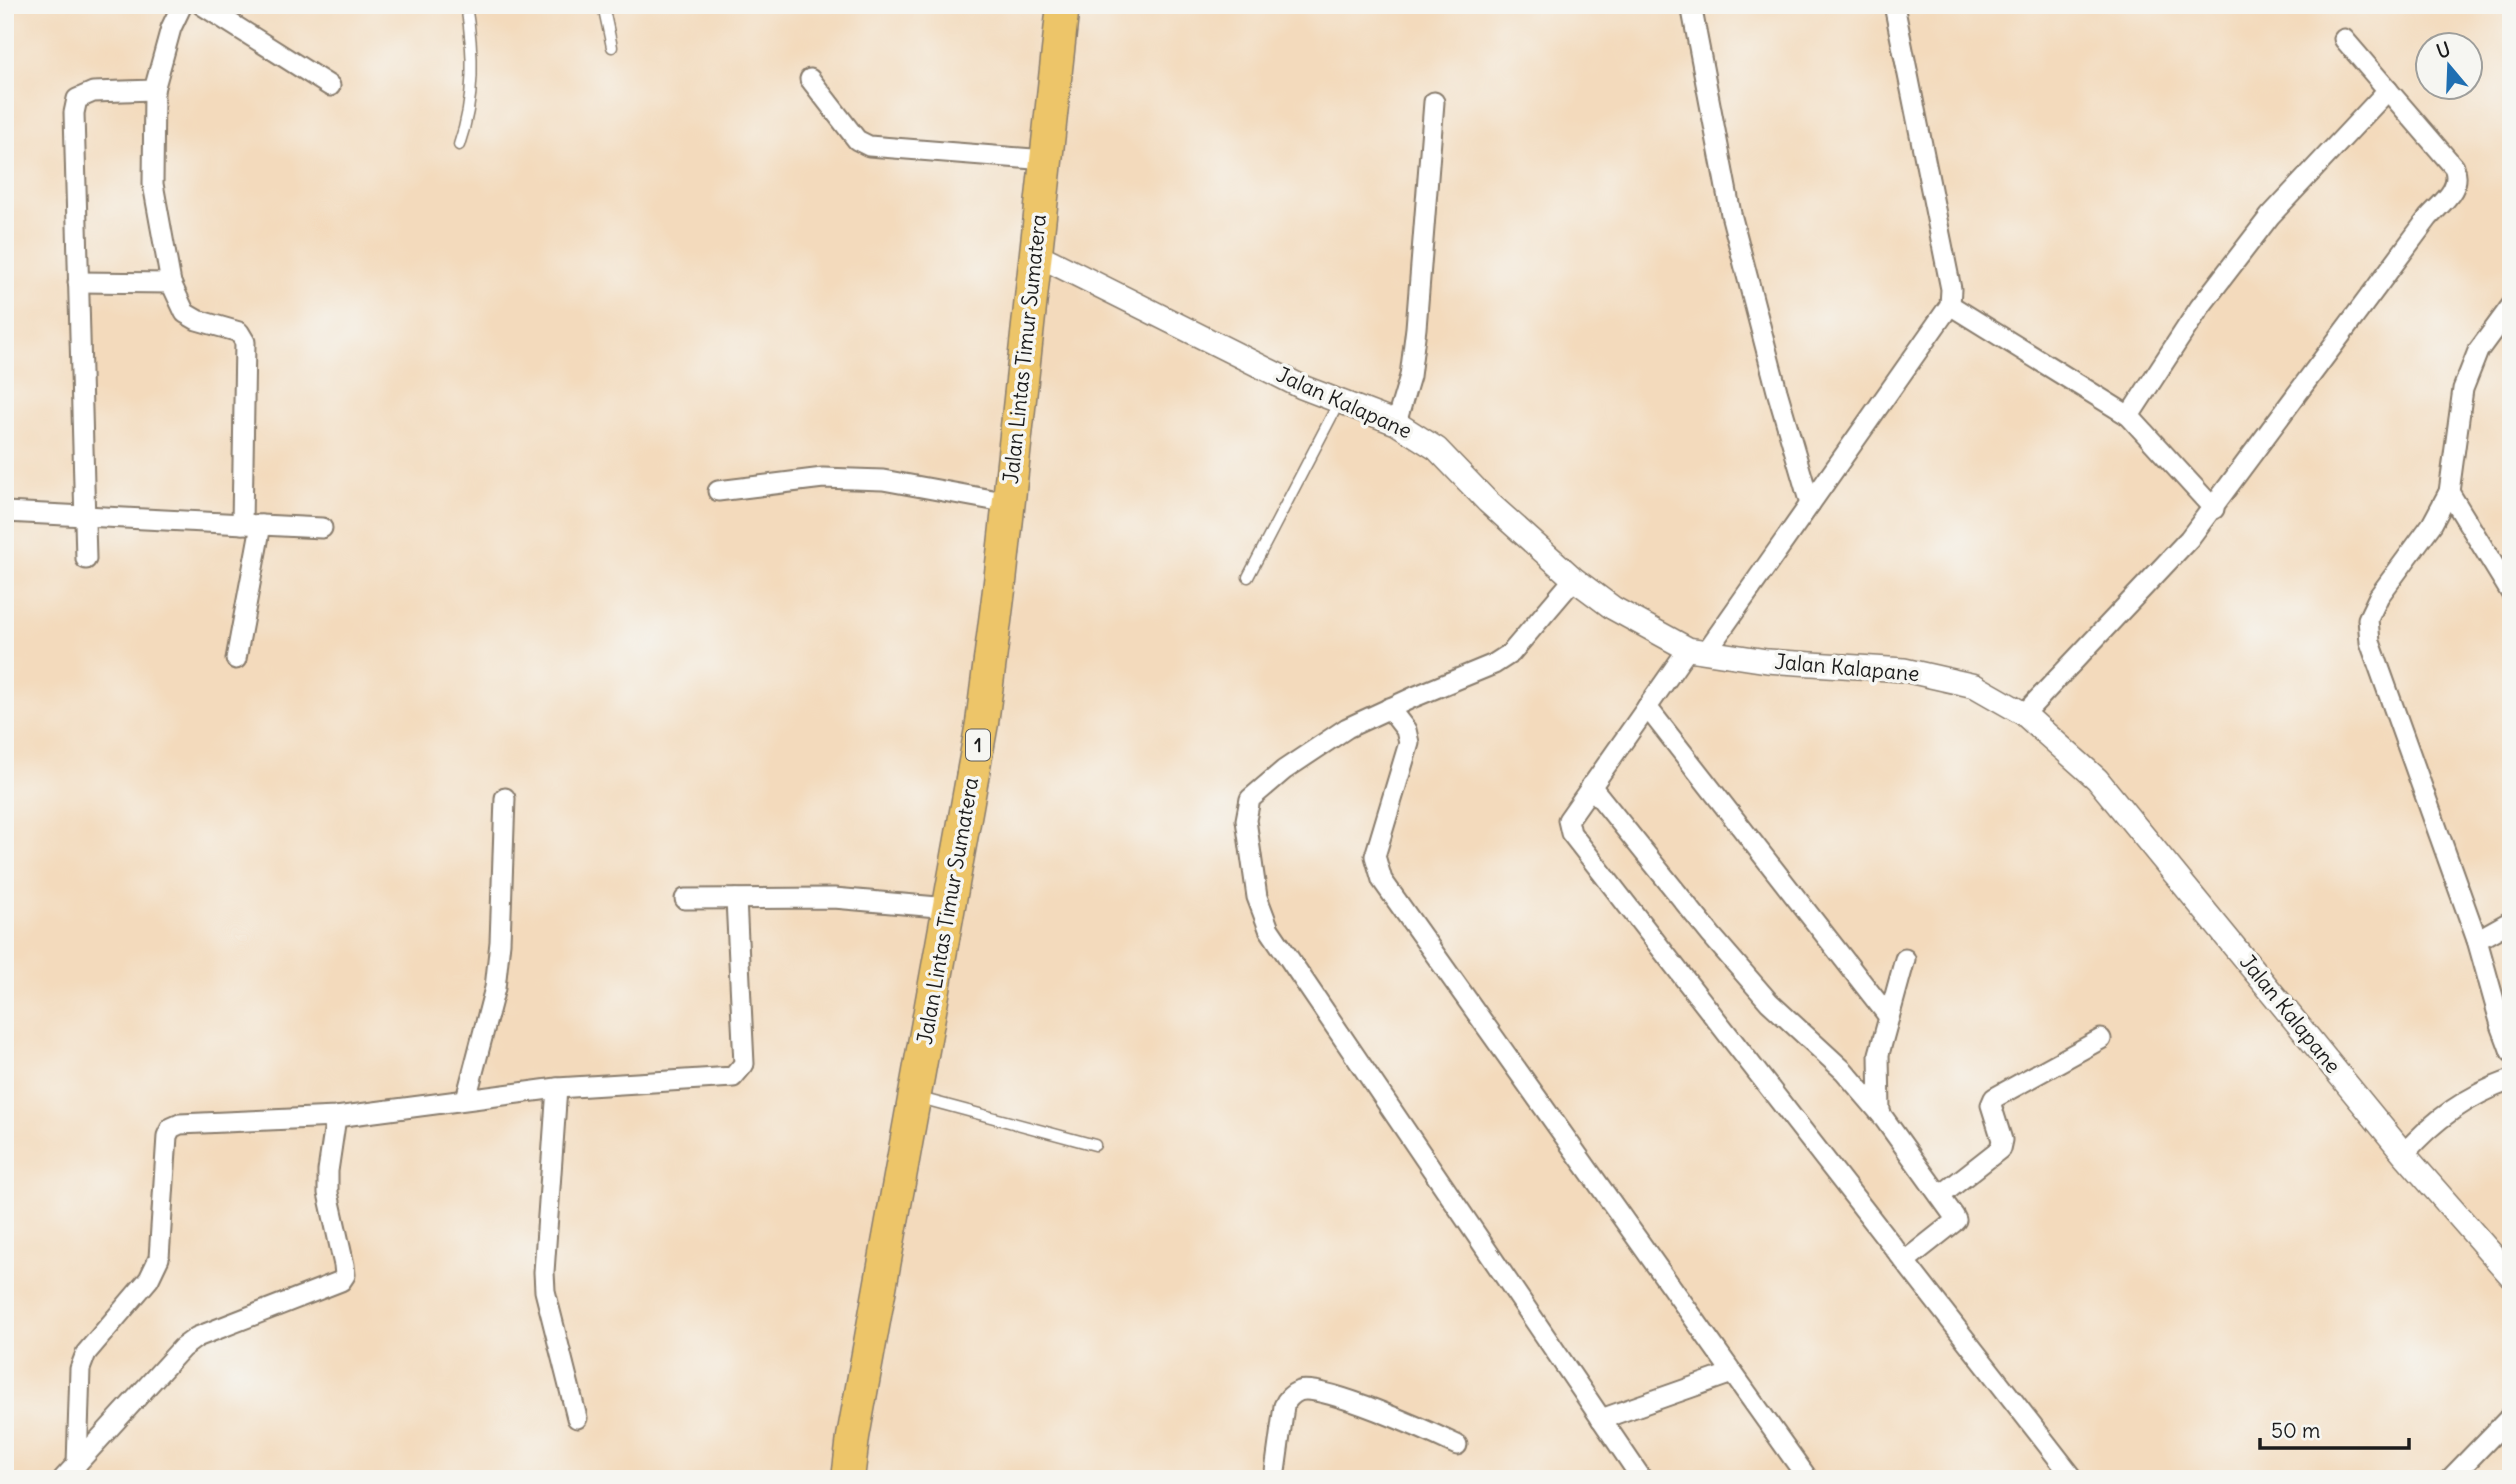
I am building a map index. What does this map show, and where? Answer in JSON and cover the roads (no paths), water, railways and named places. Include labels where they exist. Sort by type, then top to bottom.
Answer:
[{"type":"highway","name":"Jalan Lintas Timur Sumatera","points":[[848,1479],[853,1437],[982,723],[1009,503],[1063,5]]},
{"type":"street","points":[[182,5],[171,29],[154,90],[153,184],[170,283],[185,313],[197,320],[239,332],[245,342],[252,524],[236,659]]},
{"type":"street","points":[[202,5],[330,86]]},
{"type":"street","points":[[1691,5],[1731,214],[1777,391],[1810,504]]},
{"type":"street","points":[[1894,5],[1951,289],[1950,305],[1810,504],[1697,651],[1647,707],[1568,820],[1571,833],[2074,1479]]},
{"type":"street","points":[[2024,714],[2214,509],[2428,218],[2451,194],[2457,173],[2454,167],[2344,39]]},
{"type":"street","points":[[810,79],[857,140],[869,146],[1046,160]]},
{"type":"street","points":[[86,558],[74,113],[77,99],[93,92],[154,90]]},
{"type":"street","points":[[2129,416],[2200,307],[2270,216],[2388,90]]},
{"type":"street","points":[[1396,423],[1410,376],[1416,328],[1434,102]]},
{"type":"street","name":"Jalan Kalapane","points":[[1035,254],[1302,387],[1396,423],[1437,449],[1498,512],[1574,579],[1613,608],[1697,651],[1766,661],[1904,670],[1975,685],[2024,714],[2097,779],[2404,1154],[2511,1276]]},
{"type":"street","points":[[78,282],[170,283]]},
{"type":"street","points":[[1950,305],[2129,416],[2214,509]]},
{"type":"street","points":[[2511,306],[2478,351],[2463,389],[2449,492],[2432,524],[2379,596],[2368,619],[2370,642],[2477,940],[2511,1052]]},
{"type":"street","points":[[718,491],[823,478],[883,480],[1009,503]]},
{"type":"street","points":[[2449,492],[2511,593]]},
{"type":"street","points":[[5,512],[322,527]]},
{"type":"street","points":[[1574,579],[1511,653],[1494,664],[1347,728],[1284,770],[1250,799],[1246,820],[1257,897],[1269,929],[1642,1479]]},
{"type":"street","points":[[1647,707],[1889,1017]]},
{"type":"street","points":[[1390,708],[1406,730],[1409,743],[1375,856],[1382,880],[1808,1479]]},
{"type":"street","points":[[1591,786],[1710,935],[1752,983],[1844,1072],[1880,1113],[1956,1220],[1905,1261]]},
{"type":"street","points":[[466,1099],[495,988],[500,942],[505,798]]},
{"type":"street","points":[[685,898],[834,898],[949,908]]},
{"type":"street","points":[[70,1471],[80,1369],[86,1353],[149,1279],[159,1258],[167,1136],[171,1128],[180,1124],[335,1117],[557,1088],[733,1077],[744,1064],[736,899]]},
{"type":"street","points":[[2477,940],[2511,921]]},
{"type":"street","points":[[1880,1113],[1879,1054],[1905,959]]},
{"type":"street","points":[[1940,1196],[2000,1149],[2002,1140],[1991,1105],[1994,1097],[2101,1039]]},
{"type":"street","points":[[2404,1154],[2421,1134],[2459,1104],[2511,1080]]},
{"type":"street","points":[[557,1088],[544,1272],[545,1291],[577,1418]]},
{"type":"street","points":[[70,1471],[182,1348],[197,1337],[341,1281],[345,1275],[344,1265],[328,1193],[335,1117]]},
{"type":"street","points":[[1601,1419],[1732,1373]]},
{"type":"street","points":[[1274,1479],[1284,1406],[1288,1398],[1301,1390],[1319,1392],[1397,1417],[1457,1446]]},
{"type":"street","points":[[2450,1479],[2511,1416]]},
{"type":"lane","points":[[459,145],[467,122],[473,63],[466,5]]},
{"type":"lane","points":[[603,5],[612,47]]},
{"type":"lane","points":[[1248,577],[1339,401]]},
{"type":"lane","points":[[915,1096],[1095,1145]]}]
